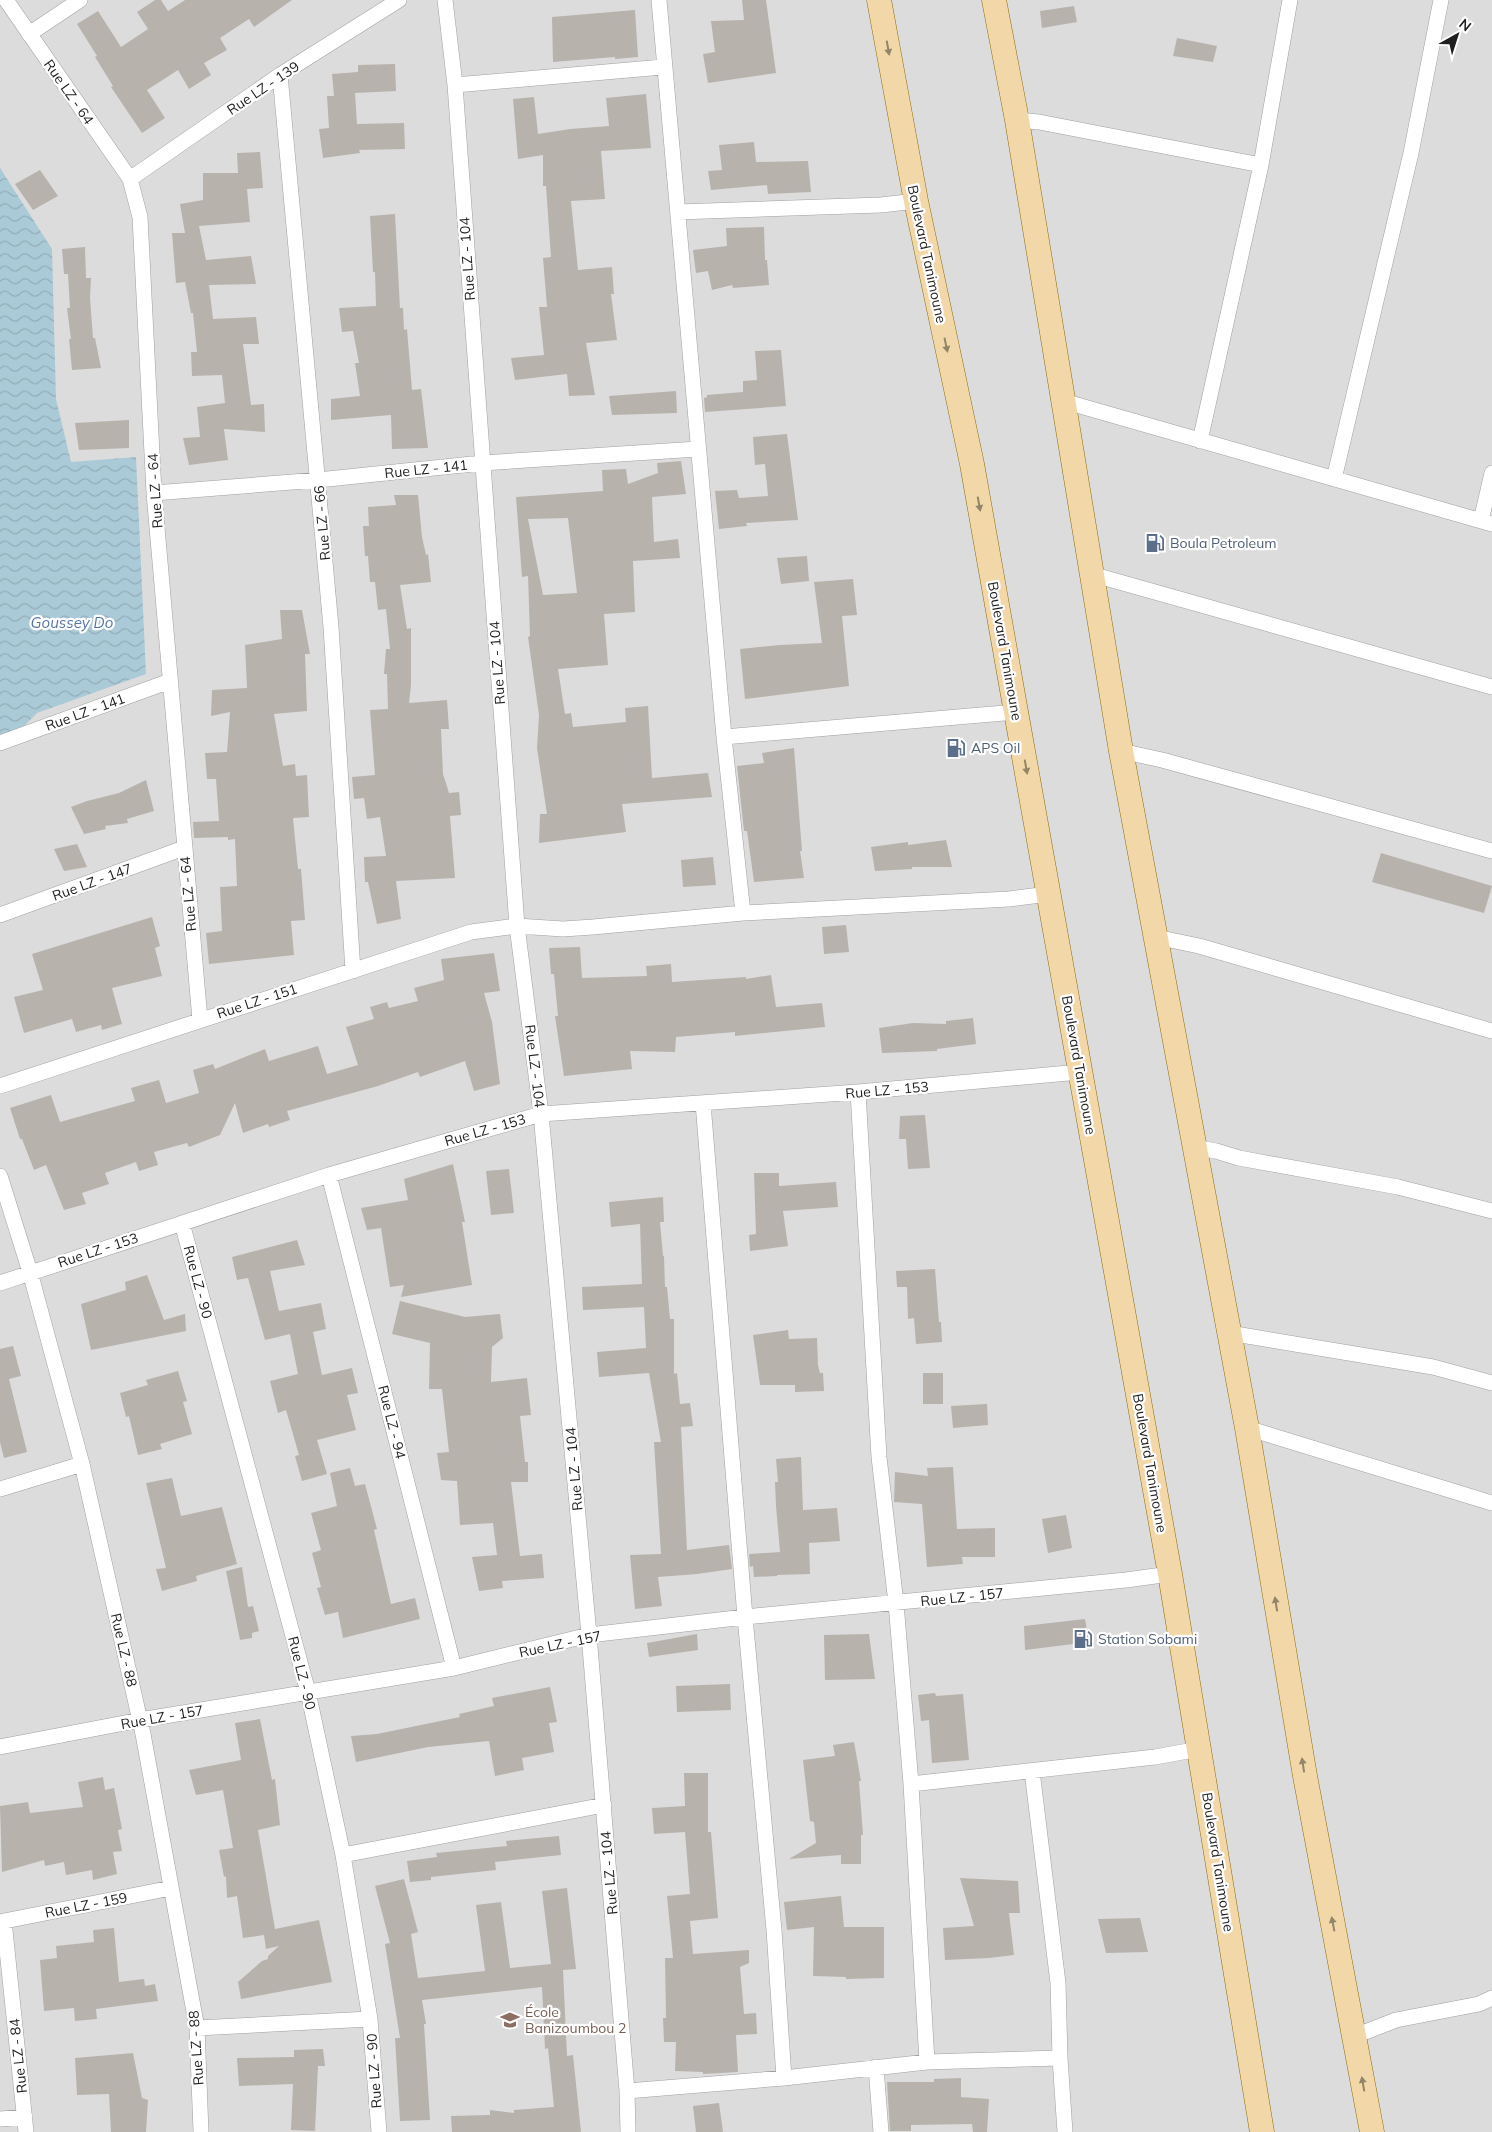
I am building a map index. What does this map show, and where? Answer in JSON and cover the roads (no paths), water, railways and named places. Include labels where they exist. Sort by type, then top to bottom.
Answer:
[{"type":"main road","name":"Boulevard Tanimoune","points":[[879,0],[916,201],[972,464],[1170,1574],[1262,2132]]},
{"type":"main road","points":[[994,0],[1017,120],[1121,751],[1247,1428],[1305,1776],[1366,2031],[1372,2132]]},
{"type":"street","name":"Rue LZ - 64","points":[[6,0],[130,180],[140,217],[154,493],[200,1020]]},
{"type":"street","points":[[28,34],[80,0]]},
{"type":"street","name":"Rue LZ - 139","points":[[130,180],[280,75],[400,0]]},
{"type":"street","name":"Rue LZ - 104","points":[[445,0],[455,86],[517,926],[541,1114],[604,1805],[627,2091],[628,2132]]},
{"type":"street","points":[[658,0],[724,737],[743,913]]},
{"type":"street","points":[[1200,441],[1261,165],[1290,0]]},
{"type":"street","points":[[1334,479],[1411,153],[1441,0]]},
{"type":"street","points":[[455,86],[663,67]]},
{"type":"street","name":"Rue LZ - 66","points":[[280,75],[331,627],[354,971]]},
{"type":"street","points":[[1017,120],[1039,122],[1261,165]]},
{"type":"street","points":[[678,212],[881,205],[916,201]]},
{"type":"street","points":[[1063,401],[1487,523],[1492,474]]},
{"type":"street","name":"Rue LZ - 141","points":[[154,493],[318,480],[482,463],[698,449]]},
{"type":"street","points":[[1091,574],[1492,687]]},
{"type":"street","name":"Rue LZ - 141","points":[[0,743],[170,681]]},
{"type":"street","points":[[724,737],[1016,712]]},
{"type":"street","points":[[1121,751],[1162,760],[1492,851]]},
{"type":"street","name":"Rue LZ - 147","points":[[0,915],[184,848]]},
{"type":"street","name":"Rue LZ - 151","points":[[0,1086],[471,932],[517,926],[593,927],[743,913],[1009,899],[1048,894]]},
{"type":"street","points":[[1156,937],[1199,946],[1492,1031]]},
{"type":"street","name":"Rue LZ - 153","points":[[0,1283],[329,1175],[541,1114],[858,1092],[1080,1072]]},
{"type":"street","points":[[858,1092],[878,1457],[896,1603],[911,1784],[927,2062]]},
{"type":"street","points":[[703,1103],[745,1617],[774,1930],[784,2078]]},
{"type":"street","points":[[1194,1147],[1239,1158],[1398,1187],[1492,1211]]},
{"type":"street","name":"Rue LZ - 94","points":[[329,1175],[454,1668]]},
{"type":"street","name":"Rue LZ - 88","points":[[0,1176],[30,1272],[82,1464],[140,1720],[197,2028],[201,2132]]},
{"type":"street","name":"Rue LZ - 90","points":[[182,1223],[308,1692],[343,1855],[370,2019],[379,2132]]},
{"type":"street","points":[[1229,1333],[1433,1367],[1492,1383]]},
{"type":"street","points":[[1247,1428],[1492,1503]]},
{"type":"street","points":[[0,1489],[82,1464]]},
{"type":"street","name":"Rue LZ - 157","points":[[0,1747],[140,1720],[454,1668],[589,1636],[745,1617],[1126,1580],[1170,1574]]},
{"type":"street","points":[[911,1784],[1156,1757],[1199,1749]]},
{"type":"street","points":[[1032,1771],[1058,1984],[1065,2132]]},
{"type":"street","points":[[343,1855],[604,1805]]},
{"type":"street","name":"Rue LZ - 159","points":[[2,1922],[171,1888]]},
{"type":"street","name":"Rue LZ - 84","points":[[2,1922],[26,2124]]},
{"type":"street","points":[[1366,2031],[1396,2020],[1479,2004],[1492,1998]]},
{"type":"street","points":[[197,2028],[370,2019]]},
{"type":"street","points":[[627,2091],[784,2078],[927,2062],[1060,2058]]},
{"type":"street","points":[[876,2067],[881,2132]]},
{"type":"street","points":[[0,2119],[26,2124]]},
{"type":"water","name":"Goussey Do","points":[[0,168],[52,249],[56,399],[71,462],[136,457],[146,674],[37,713],[23,727],[0,735]]},
{"type":"place","name":"Boula Petroleum","points":[[1155,543]]},
{"type":"place","name":"APS Oil","points":[[956,748]]},
{"type":"place","name":"Station Sobami","points":[[1083,1639]]},
{"type":"place","name":"École Banizoumbou 2","points":[[510,2020]]}]
